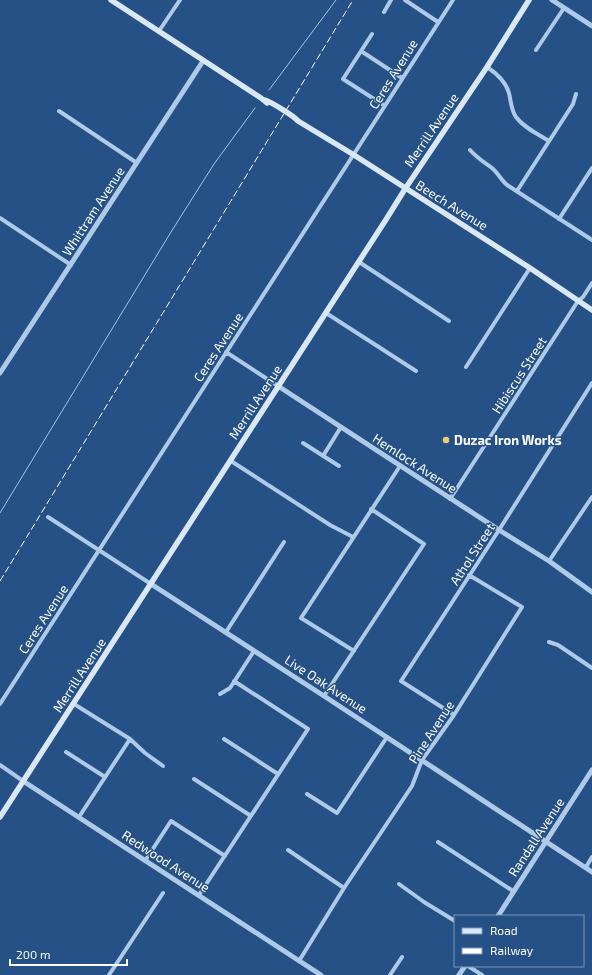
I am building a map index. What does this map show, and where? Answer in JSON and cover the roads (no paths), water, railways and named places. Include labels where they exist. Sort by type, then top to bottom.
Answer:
[{"type":"main road","name":"Beech Avenue","points":[[111,0],[203,61],[297,119],[298,122],[354,155],[530,268],[592,310]]},
{"type":"main road","name":"Merrill Avenue","points":[[0,817],[405,189],[487,67],[529,0]]},
{"type":"street","points":[[159,31],[180,0]]},
{"type":"street","points":[[384,12],[391,0]]},
{"type":"street","points":[[405,0],[438,22]]},
{"type":"street","name":"Ceres Avenue","points":[[0,704],[354,155],[452,0]]},
{"type":"street","points":[[552,0],[592,26]]},
{"type":"street","points":[[536,50],[564,8]]},
{"type":"street","points":[[372,34],[343,79],[385,106]]},
{"type":"street","points":[[361,51],[402,78]]},
{"type":"street","name":"Whittram Avenue","points":[[0,373],[203,61]]},
{"type":"street","points":[[487,67],[503,82],[509,94],[515,116],[520,122],[549,142]]},
{"type":"street","points":[[517,191],[573,104],[576,94]]},
{"type":"street","points":[[58,112],[137,163]]},
{"type":"street","points":[[470,150],[480,160],[497,172],[507,185],[592,240]]},
{"type":"street","points":[[559,219],[592,168]]},
{"type":"street","points":[[0,218],[71,265]]},
{"type":"street","points":[[359,262],[449,321]]},
{"type":"street","points":[[466,367],[530,268]]},
{"type":"street","name":"Hibiscus Street","points":[[450,499],[578,301],[583,297],[592,283]]},
{"type":"street","points":[[326,313],[416,371]]},
{"type":"street","name":"Hemlock Avenue","points":[[226,352],[450,499],[549,561],[592,592]]},
{"type":"street","name":"Athol Street","points":[[454,715],[401,681],[592,383]]},
{"type":"street","points":[[322,456],[341,427]]},
{"type":"street","points":[[303,443],[339,466]]},
{"type":"street","points":[[231,461],[330,525],[353,537]]},
{"type":"street","points":[[354,651],[301,618],[400,466]]},
{"type":"street","points":[[549,561],[592,497]]},
{"type":"street","points":[[324,696],[424,544],[372,509]]},
{"type":"street","name":"Live Oak Avenue","points":[[48,517],[592,872]]},
{"type":"street","points":[[226,632],[284,542]]},
{"type":"street","name":"Pine Avenue","points":[[299,961],[344,888],[412,786],[422,760],[454,715],[522,607],[469,575]]},
{"type":"street","points":[[549,642],[558,645],[592,668]]},
{"type":"street","points":[[220,694],[230,688],[254,651]]},
{"type":"street","points":[[199,896],[308,728],[234,681]]},
{"type":"street","points":[[74,704],[130,739],[145,753],[163,766]]},
{"type":"street","points":[[307,794],[337,813],[387,737]]},
{"type":"street","points":[[79,817],[130,739]]},
{"type":"street","points":[[224,739],[278,774]]},
{"type":"street","points":[[66,752],[105,777]]},
{"type":"street","name":"Redwood Avenue","points":[[0,765],[320,975]]},
{"type":"street","name":"Randall Avenue","points":[[500,915],[592,770]]},
{"type":"street","points":[[194,779],[251,816]]},
{"type":"street","points":[[146,861],[171,821],[225,856]]},
{"type":"street","points":[[438,842],[513,892]]},
{"type":"street","points":[[288,850],[344,888]]},
{"type":"street","points":[[586,867],[592,857]]},
{"type":"street","points":[[399,884],[424,902],[454,920]]},
{"type":"street","points":[[109,975],[163,893]]},
{"type":"street","points":[[390,975],[402,957]]},
{"type":"street","points":[[470,967],[482,975]]},
{"type":"waterway","points":[[269,90],[336,0]]},
{"type":"waterway","points":[[0,513],[171,232],[214,164],[255,108]]},
{"type":"railway","points":[[0,581],[353,0]]},
{"type":"place","name":"Duzac Iron Works","points":[[446,440]]}]
